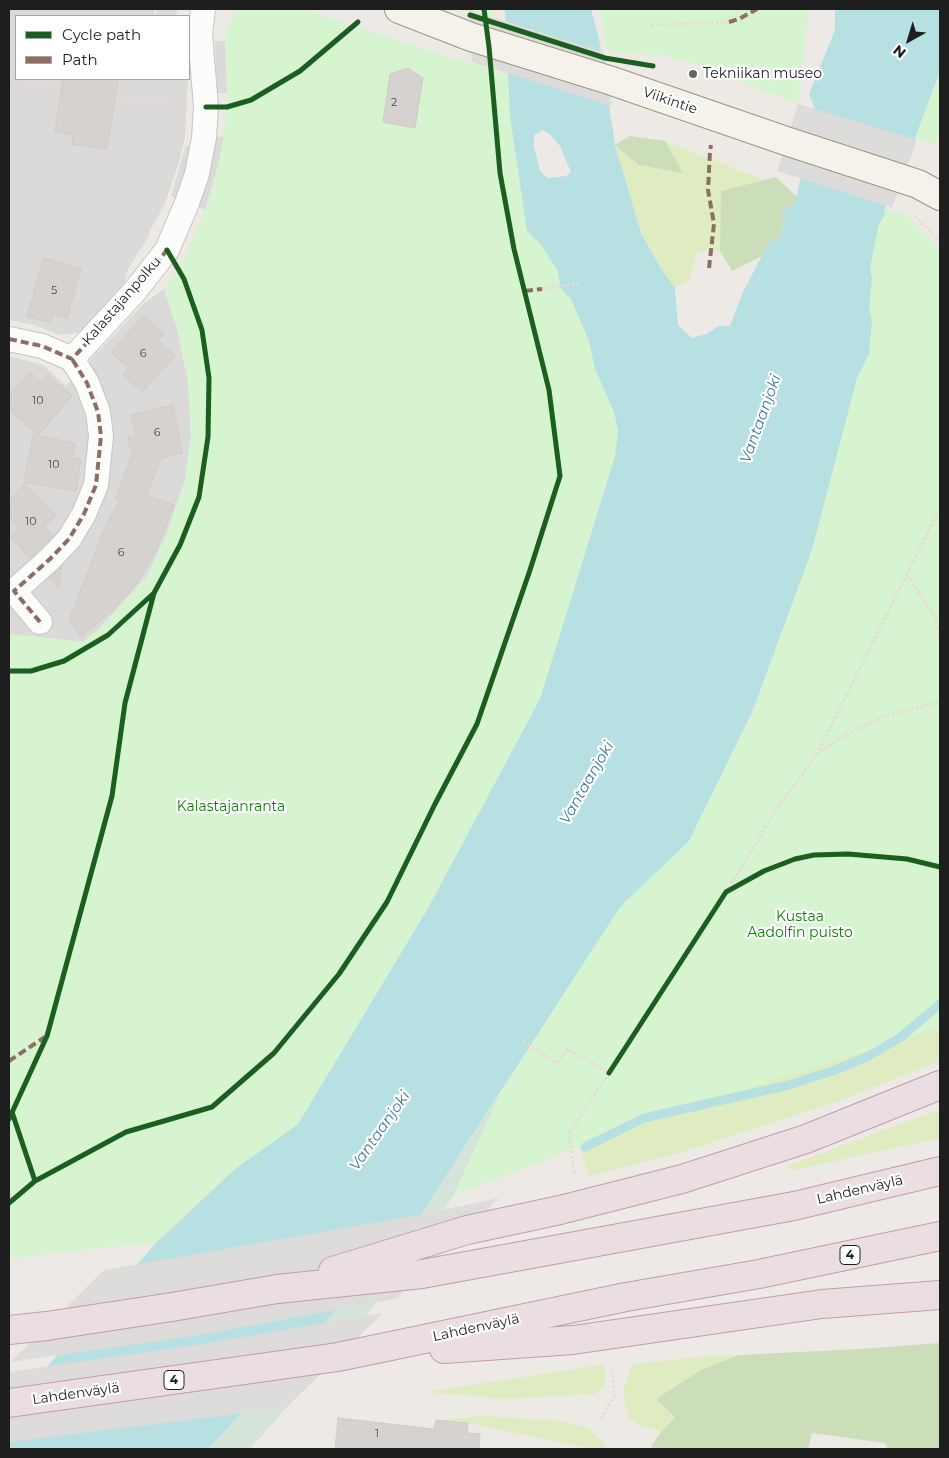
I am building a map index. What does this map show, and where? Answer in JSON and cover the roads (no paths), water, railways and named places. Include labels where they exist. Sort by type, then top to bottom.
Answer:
[{"type":"highway","points":[[277,1289],[467,1230],[560,1210],[682,1179],[806,1139],[940,1085]]},
{"type":"highway","name":"Lahdenväylä","points":[[9,1330],[47,1326],[277,1289],[422,1274],[794,1206],[940,1171]]},
{"type":"highway","name":"Lahdenväylä","points":[[9,1403],[338,1357],[607,1300],[759,1274],[940,1236]]},
{"type":"highway","points":[[338,1357],[573,1340],[822,1304],[940,1280]]},
{"type":"highway","points":[[822,1304],[940,1295]]},
{"type":"main road","name":"Viikintie","points":[[399,9],[471,37],[609,80],[786,142],[918,184],[940,196]]},
{"type":"street","name":"Kalastajanpolku","points":[[72,359],[134,292],[167,250],[187,203],[197,174],[204,138],[206,107],[200,34],[203,9]]},
{"type":"street","points":[[9,339],[42,346],[72,359],[87,384],[98,412],[102,436],[96,486],[84,514],[69,539],[14,591],[40,622]]},
{"type":"water","name":"Vantaanjoki","points":[[505,9],[591,9],[599,39],[615,145],[641,233],[660,267],[675,288],[678,325],[692,338],[706,334],[719,326],[730,326],[743,292],[770,240],[779,239],[785,218],[782,213],[783,209],[795,203],[815,110],[809,94],[835,30],[835,9],[940,9],[939,74],[885,209],[884,217],[879,224],[870,268],[872,279],[869,309],[872,321],[869,354],[857,378],[812,550],[753,710],[689,841],[620,907],[413,1227],[208,1449],[9,1449],[9,1410],[156,1243],[235,1169],[298,1124],[427,910],[540,699],[615,456],[618,431],[614,412],[595,369],[589,341],[571,299],[561,290],[558,272],[542,246],[527,231],[510,116]],"holes":[[[543,130],[550,134],[560,146],[571,172],[566,176],[548,178],[540,171],[534,146],[534,135]]]},
{"type":"waterway","points":[[585,1147],[644,1118],[789,1085],[835,1070],[869,1056],[901,1037],[940,1004]]},
{"type":"place","name":"Tekniikan museo","points":[[693,74]]},
{"type":"park label","name":"Kalastajanranta","points":[[231,807]]},
{"type":"park label","name":"Kustaa Aadolfin puisto","points":[[800,926]]}]
